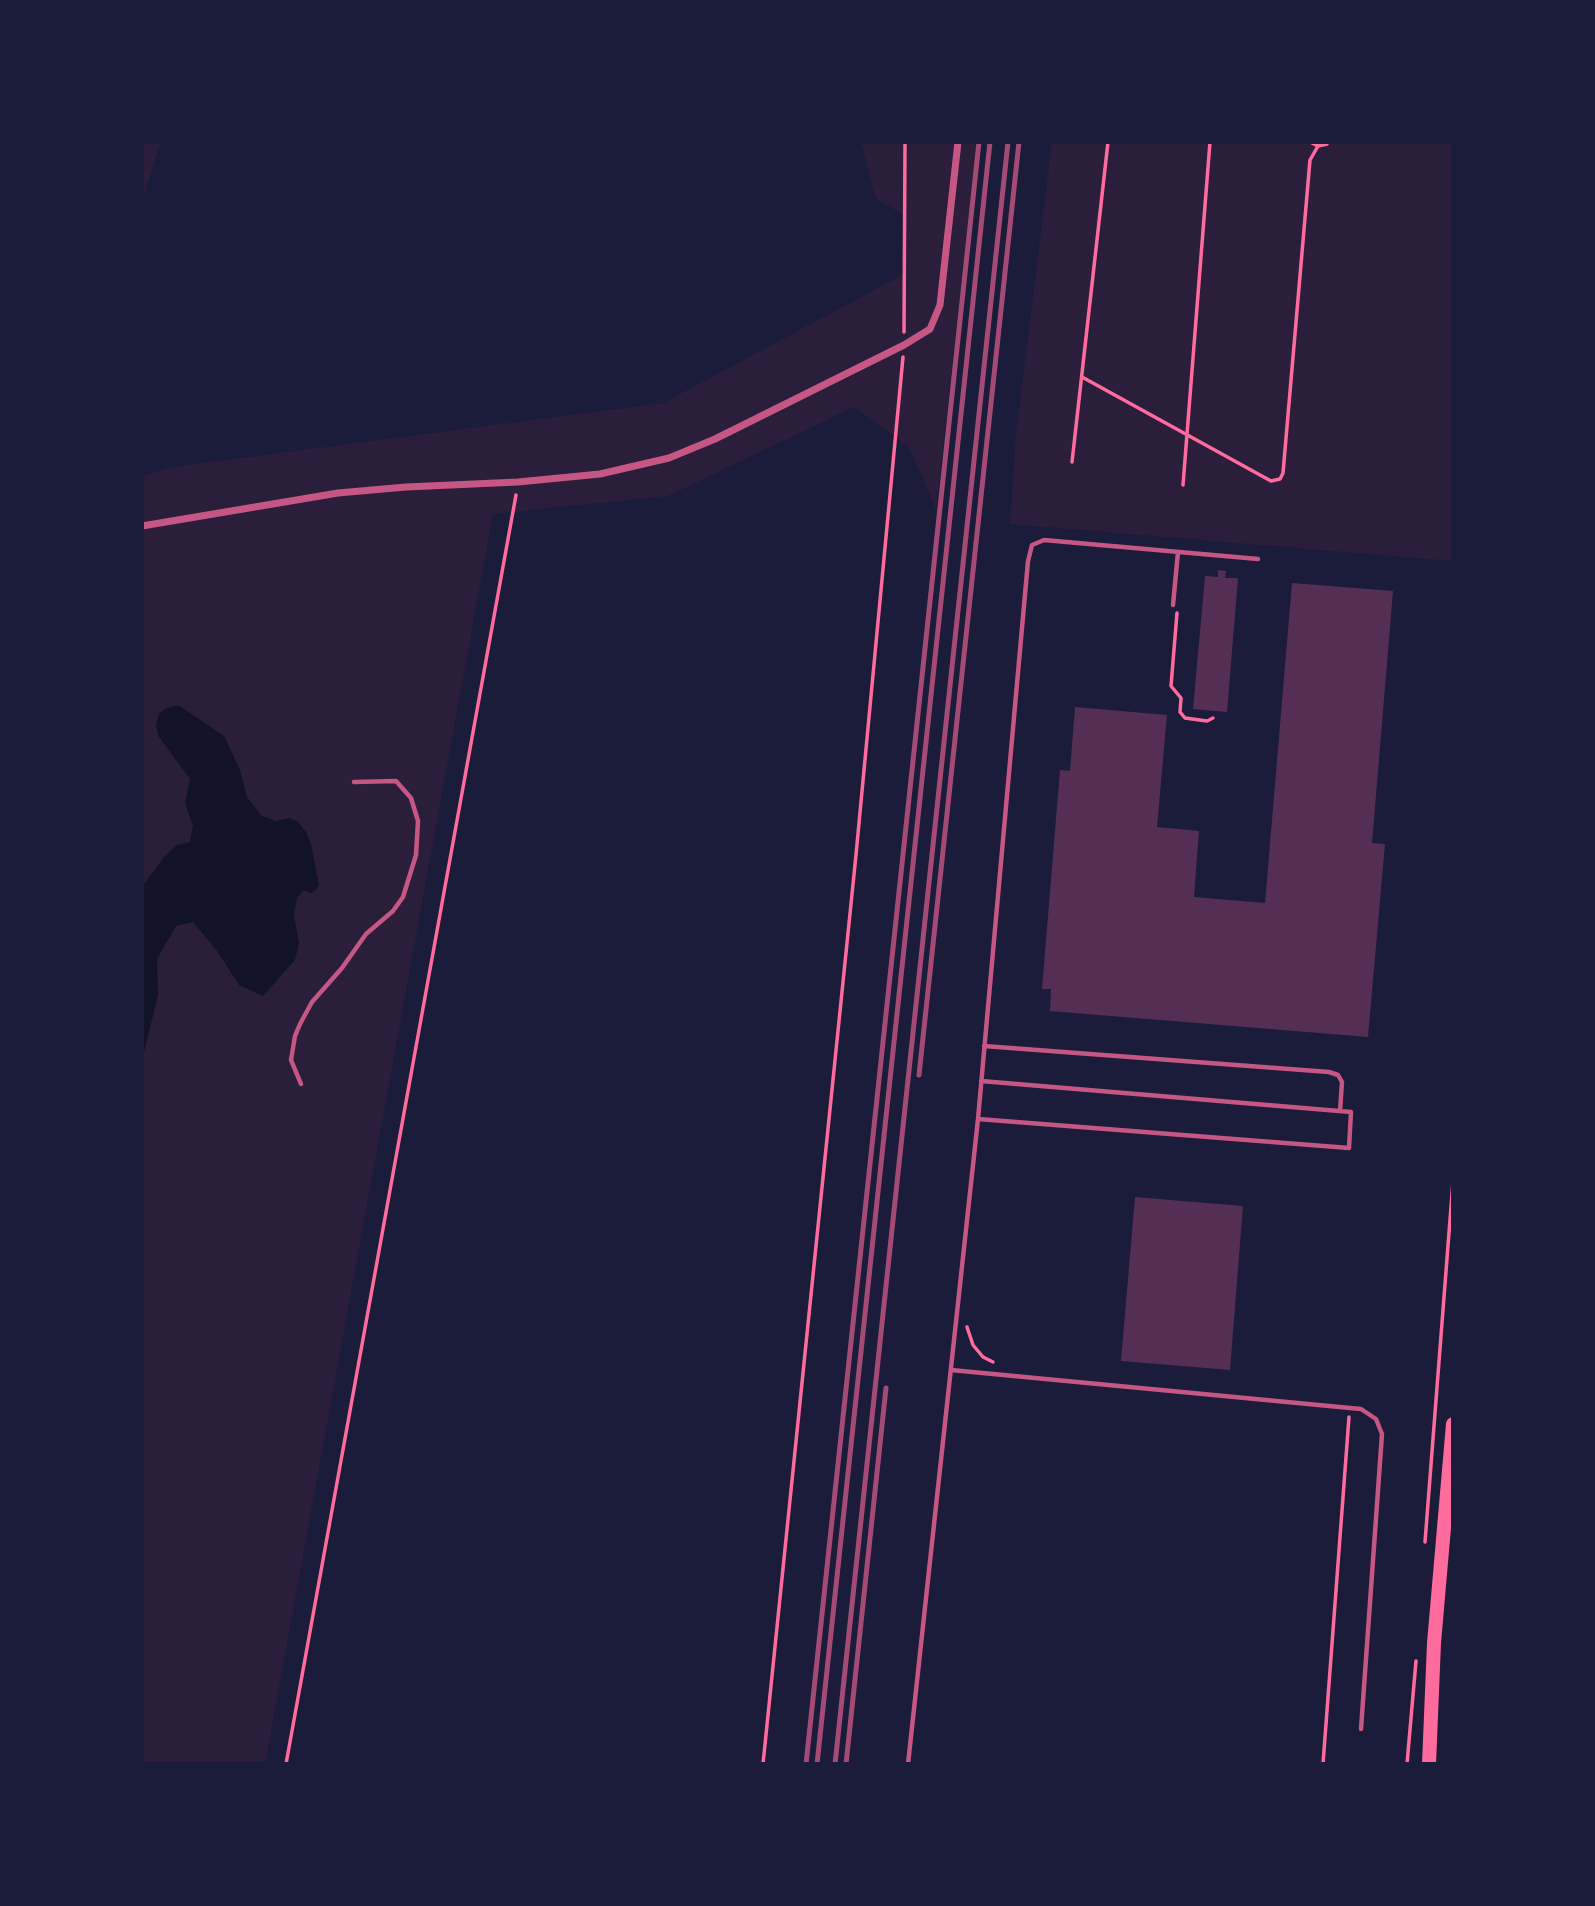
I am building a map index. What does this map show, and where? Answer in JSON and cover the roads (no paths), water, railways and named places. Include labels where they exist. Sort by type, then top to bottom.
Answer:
[{"type":"main road","points":[[1429,1764],[1434,1643],[1453,1424]]},
{"type":"street","points":[[142,526],[338,493],[600,474],[690,450],[904,345],[930,328],[940,305],[958,142]]},
{"type":"lane","points":[[908,1764],[978,1119],[1028,561],[1032,545],[1044,540],[1258,559]]},
{"type":"lane","points":[[1173,605],[1178,552]]},
{"type":"lane","points":[[301,1084],[291,1060],[300,1024],[312,1002],[342,968],[366,934],[393,911],[403,897],[416,855],[418,821],[411,798],[396,780],[354,782]]},
{"type":"lane","points":[[984,1046],[1329,1073],[1338,1075],[1342,1082],[1340,1111]]},
{"type":"lane","points":[[978,1119],[1349,1148],[1351,1112],[981,1081]]},
{"type":"lane","points":[[951,1370],[1361,1409],[1376,1419],[1382,1434],[1361,1730]]},
{"type":"railway","points":[[806,1764],[979,142]]},
{"type":"railway","points":[[817,1764],[990,142]]},
{"type":"railway","points":[[835,1764],[1008,142]]},
{"type":"railway","points":[[919,1075],[1019,142]]},
{"type":"railway","points":[[846,1764],[886,1388]]}]
